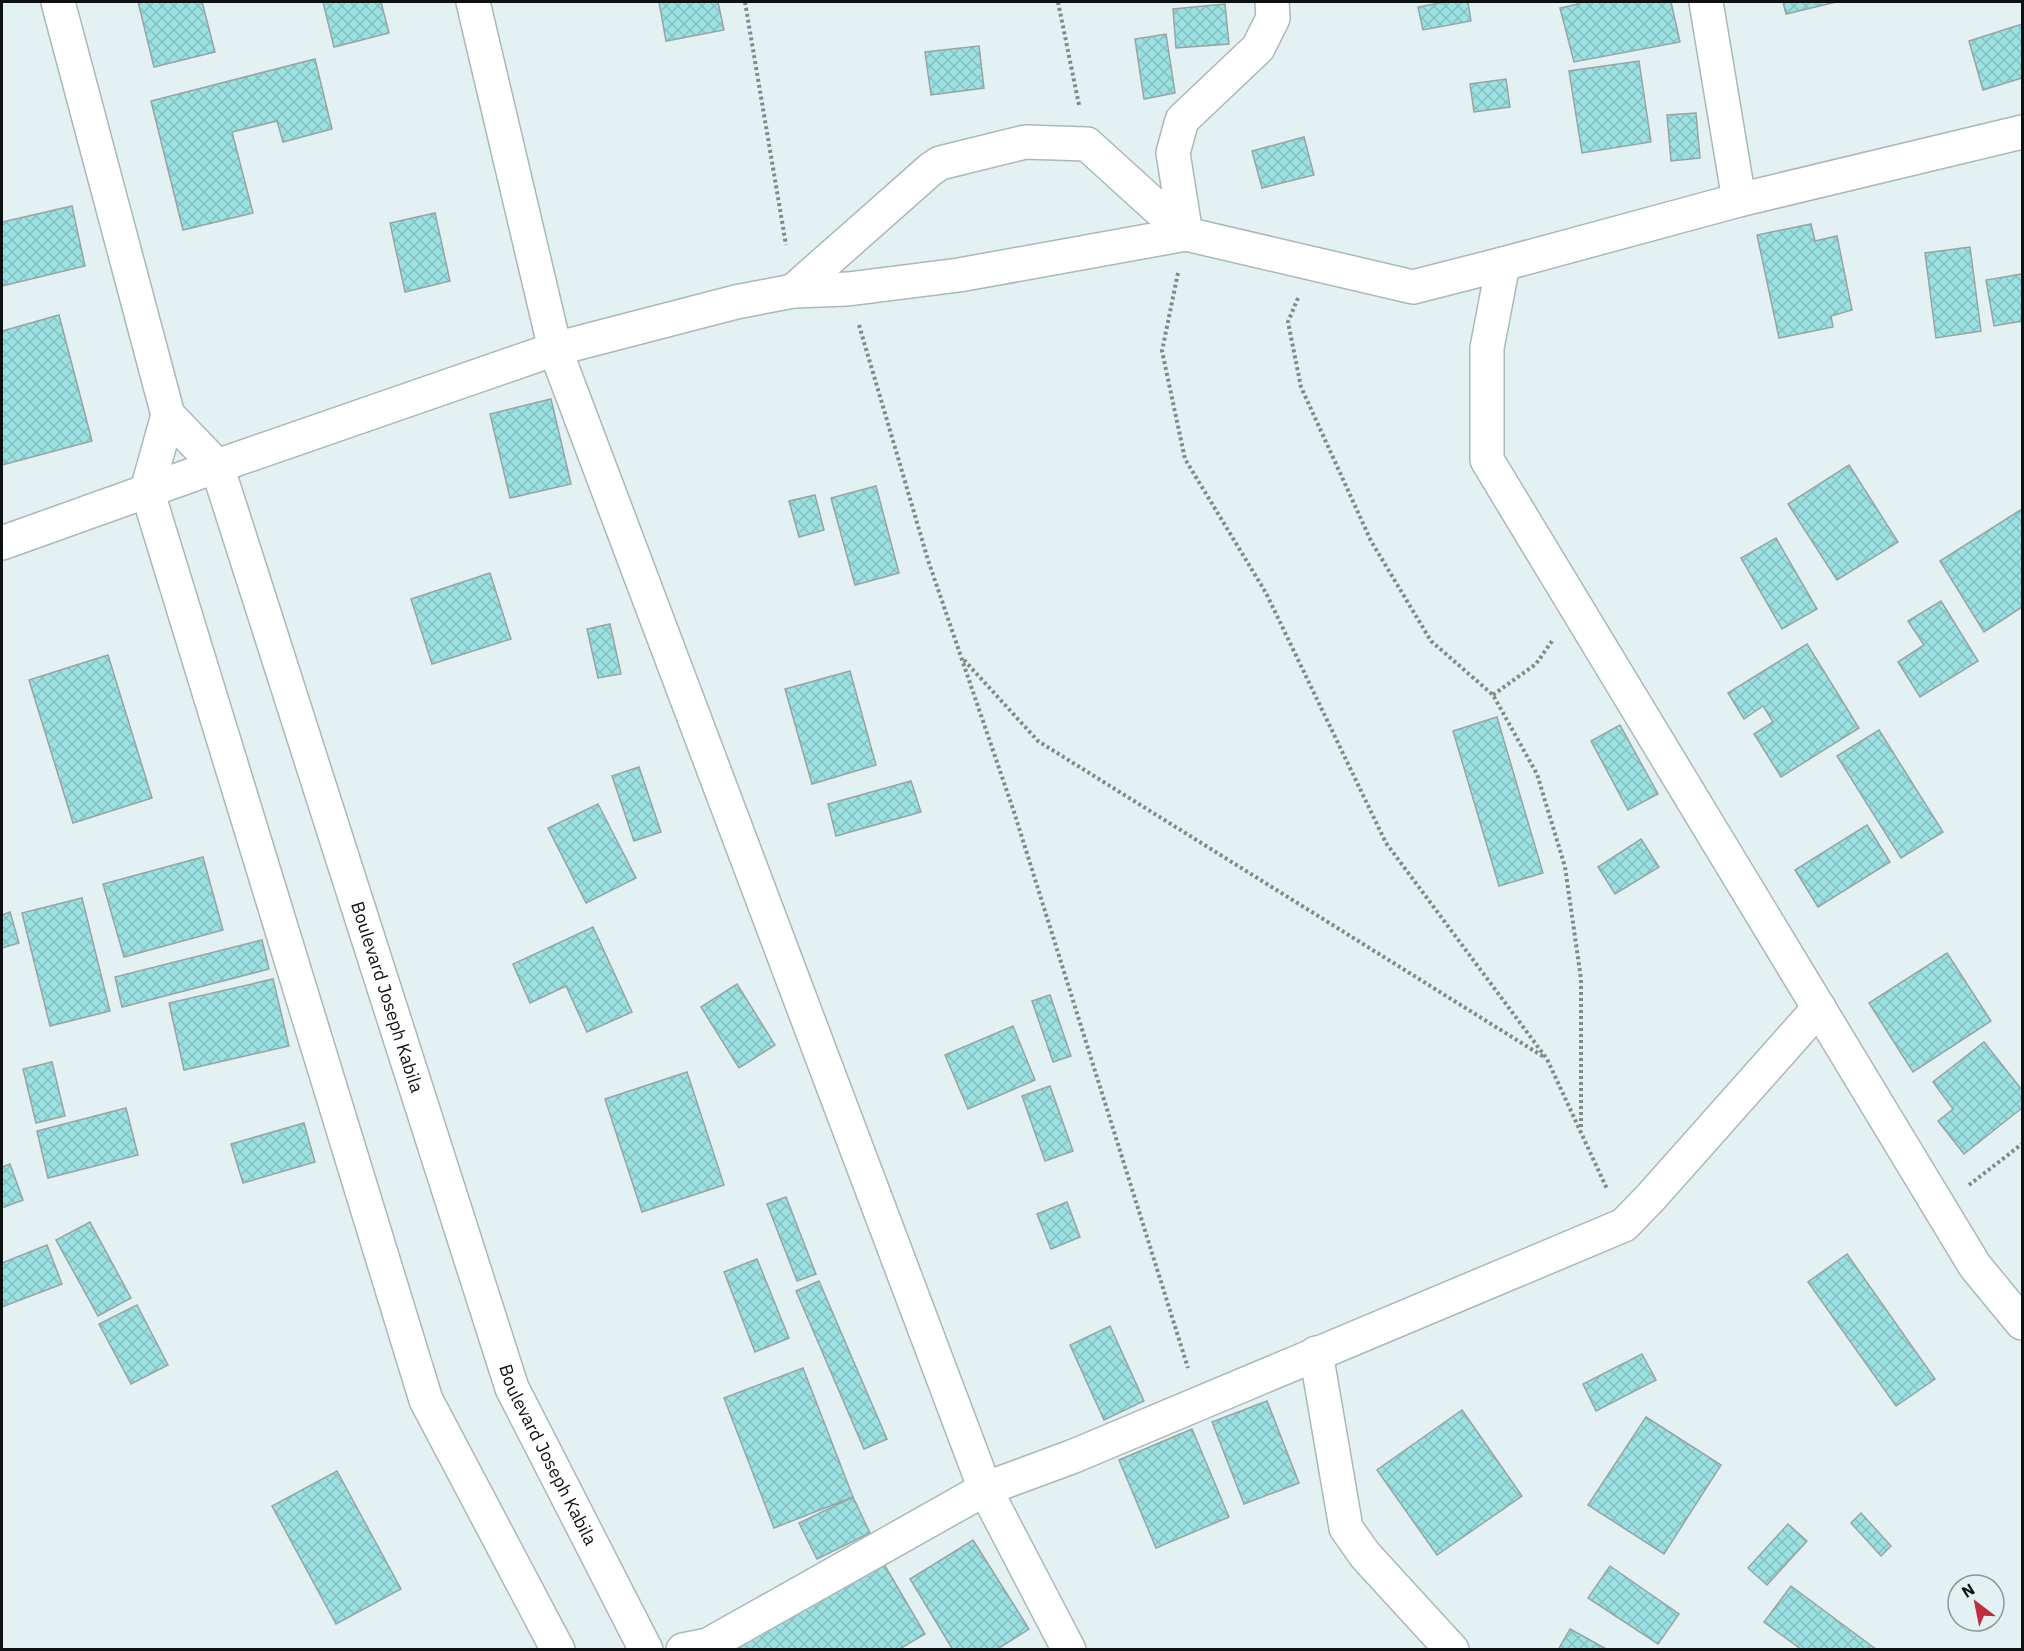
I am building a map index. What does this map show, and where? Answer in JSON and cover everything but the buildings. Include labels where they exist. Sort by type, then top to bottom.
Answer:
[{"type":"street","points":[[58,2],[168,415],[147,490],[426,1400],[558,1650]]},
{"type":"street","points":[[473,2],[555,349],[986,1489],[1069,1650]]},
{"type":"street","points":[[1186,234],[1173,153],[1182,120],[1258,48],[1274,18],[1272,2]]},
{"type":"street","points":[[1706,2],[1739,200]]},
{"type":"street","points":[[2,543],[147,490],[555,349],[736,302],[793,291],[848,289],[959,275],[1186,234],[1413,286],[1739,200],[2022,132]]},
{"type":"street","points":[[793,291],[921,176],[940,163],[1025,142],[1087,144],[1186,234]]},
{"type":"street","points":[[1503,264],[1487,348],[1487,460],[1975,1266],[2022,1323]]},
{"type":"street","name":"Boulevard Joseph Kabila","points":[[168,415],[217,466],[512,1388],[646,1650]]},
{"type":"street","points":[[683,1650],[708,1645],[986,1489],[1074,1456],[1624,1225],[1660,1188],[1819,1008]]},
{"type":"street","points":[[1316,1353],[1346,1528],[1365,1555],[1452,1650]]},
{"type":"path","points":[[746,2],[793,291]]},
{"type":"path","points":[[1058,2],[1087,144]]},
{"type":"path","points":[[1186,234],[1162,351],[1185,459],[1266,593],[1386,843],[1547,1059],[1624,1225]]},
{"type":"path","points":[[1312,264],[1288,322],[1301,387],[1371,541],[1431,641],[1493,694],[1537,774],[1565,867],[1581,979],[1581,1132]]},
{"type":"path","points":[[848,289],[928,560],[1017,823],[1199,1403]]},
{"type":"path","points":[[1493,694],[1536,664],[1576,605]]},
{"type":"path","points":[[962,657],[1038,741],[1547,1059]]},
{"type":"path","points":[[1940,1208],[2022,1144]]}]
